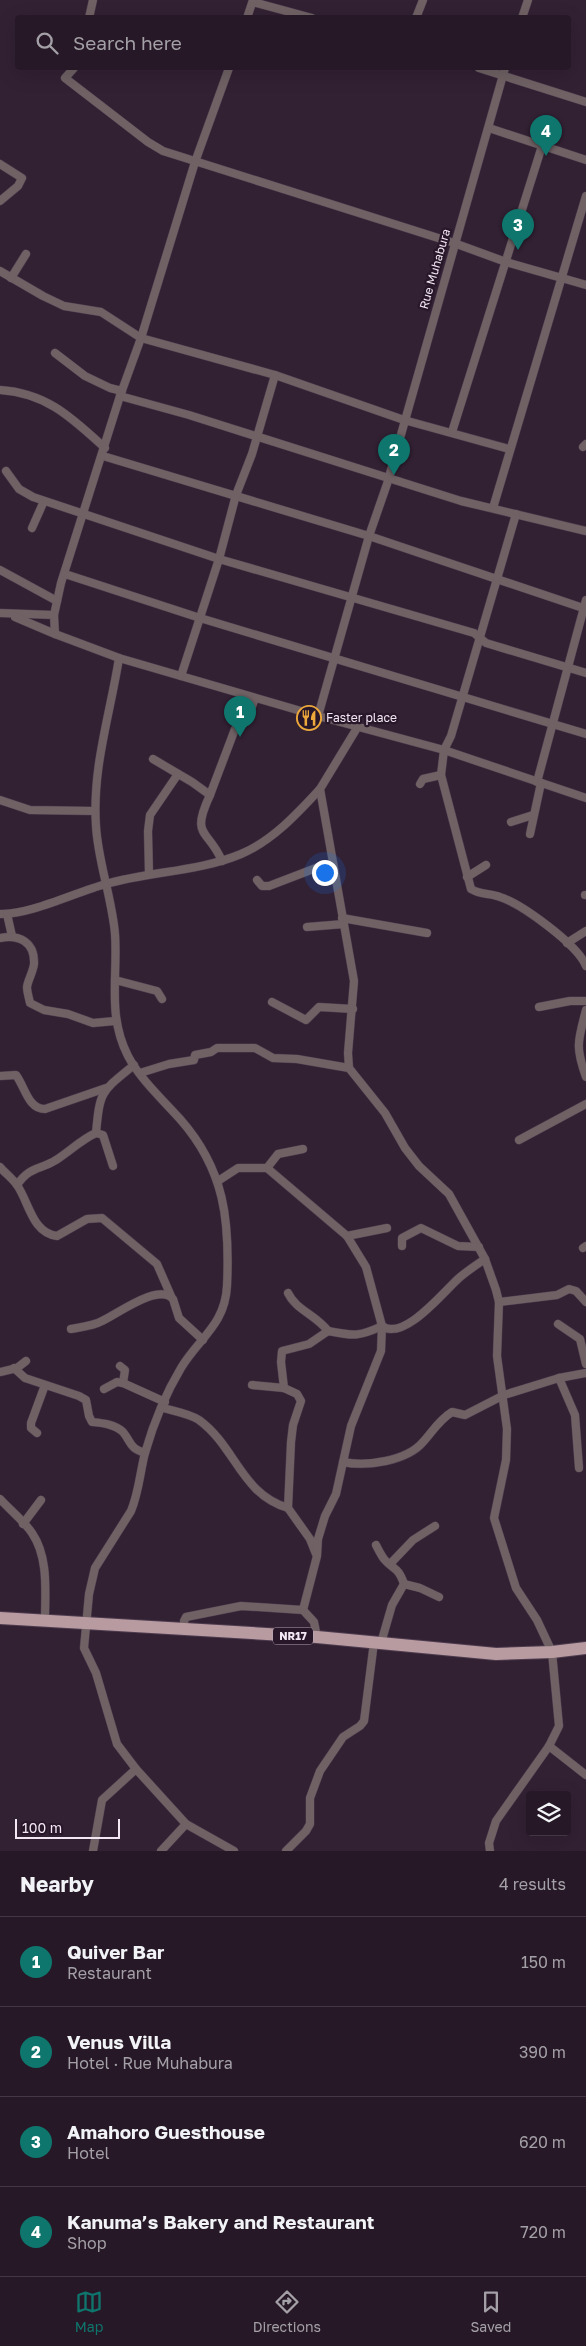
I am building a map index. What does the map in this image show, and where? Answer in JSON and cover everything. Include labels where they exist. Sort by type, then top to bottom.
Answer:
[{"type":"main road","name":"NR17","points":[[0,1618],[317,1637],[496,1654],[552,1652],[586,1648]]},
{"type":"street","points":[[90,15],[93,0]]},
{"type":"street","points":[[417,15],[423,0]]},
{"type":"street","points":[[523,15],[528,0]]},
{"type":"street","points":[[248,15],[253,1],[302,15]]},
{"type":"street","points":[[72,70],[65,78],[156,147],[196,162],[454,243],[506,262],[586,285]]},
{"type":"street","points":[[55,634],[54,615],[65,574],[196,162],[228,70]]},
{"type":"street","points":[[504,71],[586,102]]},
{"type":"street","name":"Rue Muhabura","points":[[318,716],[368,536],[388,477],[504,71]]},
{"type":"street","points":[[489,128],[586,160]]},
{"type":"street","points":[[452,432],[542,146]]},
{"type":"street","points":[[0,164],[22,178],[18,186],[0,202]]},
{"type":"street","points":[[493,508],[509,449],[586,196]]},
{"type":"street","points":[[11,278],[26,254]]},
{"type":"street","points":[[0,272],[64,306],[101,312],[141,338],[275,375],[404,420],[509,449]]},
{"type":"street","points":[[54,353],[85,376],[121,394],[256,437],[454,499],[583,530],[586,521]]},
{"type":"street","points":[[182,676],[236,495],[275,375]]},
{"type":"street","points":[[0,390],[22,392],[46,401],[105,448]]},
{"type":"street","points":[[103,456],[236,495],[368,536],[498,580],[585,605],[553,724],[539,783],[530,834]]},
{"type":"street","points":[[6,471],[19,489],[84,514],[218,560],[351,596],[474,633],[486,643],[586,673]]},
{"type":"street","points":[[32,528],[44,500]]},
{"type":"street","points":[[516,514],[451,736],[444,750],[442,775],[471,889],[512,902],[567,943],[578,953],[586,966]]},
{"type":"street","points":[[0,570],[57,601]]},
{"type":"street","points":[[65,574],[200,618],[335,657],[586,734]]},
{"type":"street","points":[[3,614],[54,615]]},
{"type":"street","points":[[3,614],[119,658],[358,728],[444,750],[586,798]]},
{"type":"street","points":[[119,658],[100,744],[95,812],[96,829],[114,931],[115,1021],[128,1056],[140,1073],[198,1140],[218,1181],[227,1224],[227,1288],[224,1308],[217,1323],[180,1369],[164,1405],[145,1453],[136,1501],[95,1568],[86,1622],[84,1648],[96,1673],[117,1744],[136,1769],[186,1824],[234,1851]]},
{"type":"street","points":[[222,861],[218,852],[204,835],[201,828],[201,817],[234,729],[250,715],[255,698]]},
{"type":"street","points":[[12,936],[3,914],[107,883],[222,861],[257,846],[291,820],[320,789],[358,728]]},
{"type":"street","points":[[153,759],[210,795]]},
{"type":"street","points":[[149,874],[148,832],[150,815],[178,774]]},
{"type":"street","points":[[420,784],[423,779],[442,775]]},
{"type":"street","points":[[320,789],[354,981],[348,1053],[350,1068],[384,1113],[410,1154],[449,1194],[479,1248],[499,1302],[497,1356],[504,1395],[507,1429],[506,1460],[494,1518],[516,1588],[536,1620],[552,1652],[559,1726],[549,1746],[496,1821],[489,1844],[490,1851]]},
{"type":"street","points":[[0,800],[30,810],[95,812]]},
{"type":"street","points":[[511,822],[533,815]]},
{"type":"street","points":[[257,880],[262,886],[269,886],[316,868],[333,864]]},
{"type":"street","points":[[467,877],[486,865]]},
{"type":"street","points":[[307,927],[343,921],[428,933]]},
{"type":"street","points":[[567,943],[586,932]]},
{"type":"street","points":[[0,938],[12,936],[24,940],[30,947],[34,965],[27,988],[30,1003],[44,1010],[68,1014],[93,1023],[115,1021]]},
{"type":"street","points":[[115,980],[158,991],[162,1000]]},
{"type":"street","points":[[539,1007],[570,1001],[586,1001]]},
{"type":"street","points":[[272,1002],[306,1020],[319,1007],[353,1009]]},
{"type":"street","points":[[586,1010],[578,1041],[578,1053],[586,1077]]},
{"type":"street","points":[[140,1073],[169,1064],[194,1060],[195,1056],[218,1048],[230,1047],[255,1048],[273,1058],[297,1058],[350,1068]]},
{"type":"street","points":[[0,1076],[16,1075],[29,1099],[40,1109],[46,1109],[106,1088],[134,1065]]},
{"type":"street","points":[[17,1185],[23,1176],[33,1168],[54,1162],[96,1133],[99,1102],[106,1088]]},
{"type":"street","points":[[519,1140],[586,1104]]},
{"type":"street","points":[[96,1133],[103,1135],[113,1166]]},
{"type":"street","points":[[267,1168],[278,1154],[303,1149]]},
{"type":"street","points":[[0,1167],[17,1185],[30,1214],[43,1231],[49,1235],[61,1235],[87,1219],[95,1217],[107,1221],[157,1264],[179,1318],[203,1340]]},
{"type":"street","points":[[218,1181],[238,1168],[267,1168],[347,1236],[366,1267],[382,1326],[381,1351],[351,1426],[336,1494],[325,1516],[318,1539],[317,1556],[303,1610]]},
{"type":"street","points":[[347,1236],[387,1228]]},
{"type":"street","points":[[402,1246],[402,1238],[420,1228],[458,1246],[479,1248]]},
{"type":"street","points":[[382,1326],[387,1329],[398,1330],[414,1320],[459,1278],[484,1259]]},
{"type":"street","points":[[499,1302],[557,1295],[569,1289],[576,1291],[586,1302]]},
{"type":"street","points":[[288,1293],[293,1303],[316,1317],[328,1331],[355,1336],[382,1326]]},
{"type":"street","points":[[72,1329],[101,1322],[143,1299],[170,1296]]},
{"type":"street","points":[[558,1324],[580,1339],[586,1364]]},
{"type":"street","points":[[284,1388],[281,1362],[282,1351],[309,1344],[328,1331]]},
{"type":"street","points":[[0,1372],[14,1368],[26,1361]]},
{"type":"street","points":[[120,1366],[125,1370],[123,1382]]},
{"type":"street","points":[[14,1368],[25,1378],[86,1400],[88,1416],[92,1422],[109,1424],[120,1429],[135,1450],[145,1453]]},
{"type":"street","points":[[343,1462],[380,1463],[409,1452],[422,1444],[445,1416],[452,1412],[465,1415],[504,1395],[559,1378],[586,1373]]},
{"type":"street","points":[[559,1378],[574,1415],[579,1468]]},
{"type":"street","points":[[104,1389],[117,1382],[123,1382],[164,1405],[197,1419],[214,1433],[227,1449],[250,1486],[274,1504],[288,1508]]},
{"type":"street","points":[[37,1433],[31,1428],[31,1423],[45,1385]]},
{"type":"street","points":[[252,1385],[284,1388],[297,1394],[301,1401],[293,1425],[288,1508],[310,1539],[317,1556]]},
{"type":"street","points":[[0,1499],[32,1532],[40,1550],[44,1565],[46,1621]]},
{"type":"street","points":[[23,1524],[41,1500]]},
{"type":"street","points":[[391,1563],[413,1540],[436,1526]]},
{"type":"street","points":[[286,1851],[306,1831],[310,1824],[310,1798],[320,1771],[343,1737],[360,1726],[364,1721],[378,1642],[392,1605],[404,1584],[401,1574],[391,1563],[385,1560],[376,1544]]},
{"type":"street","points":[[404,1584],[420,1588],[439,1597]]},
{"type":"street","points":[[185,1629],[184,1621],[186,1617],[240,1606],[303,1610],[314,1622],[317,1637]]},
{"type":"street","points":[[549,1746],[586,1774]]},
{"type":"street","points":[[93,1851],[102,1800],[136,1769]]},
{"type":"street","points":[[161,1851],[186,1824]]},
{"type":"place","name":"Kanuma’s Bakery and Restaurant","points":[[546,156]]},
{"type":"place","name":"Amahoro Guesthouse","points":[[518,250]]},
{"type":"place","name":"Venus Villa","points":[[394,475]]},
{"type":"place","name":"Faster place","points":[[309,718]]},
{"type":"place","name":"Quiver Bar","points":[[240,737]]}]
